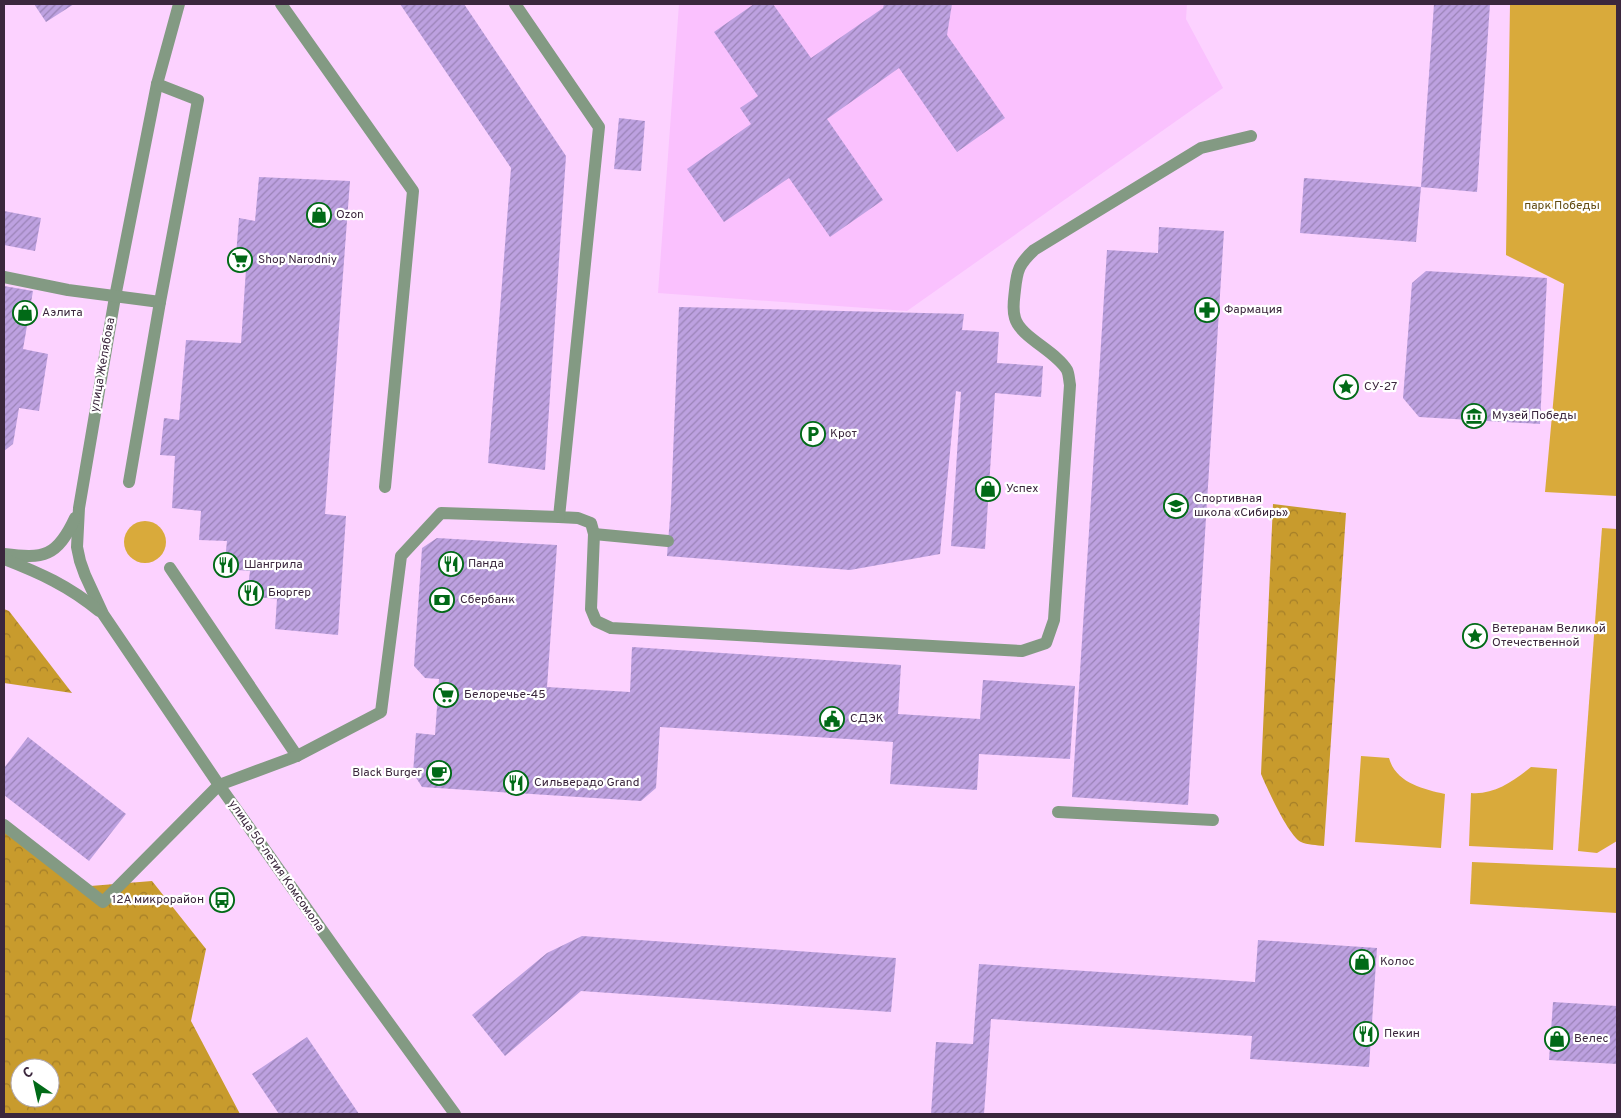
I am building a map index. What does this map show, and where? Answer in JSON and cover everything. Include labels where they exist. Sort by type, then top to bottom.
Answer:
[{"type":"street","name":"улица Желябова","points":[[103,614],[84,575],[77,547],[79,508],[115,297],[157,84],[179,4]]},
{"type":"street","points":[[281,4],[412,191],[385,487]]},
{"type":"street","points":[[515,4],[599,127],[559,518]]},
{"type":"street","points":[[129,482],[198,100],[157,84]]},
{"type":"street","points":[[4,825],[103,902],[219,785],[297,756],[382,712],[401,556],[441,513],[578,518],[592,523],[594,534],[591,609],[596,621],[611,628],[1022,651],[1046,643],[1054,620],[1070,385],[1067,371],[1059,360],[1026,333],[1015,320],[1013,304],[1016,276],[1021,262],[1034,250],[1201,148],[1251,136]]},
{"type":"street","points":[[4,277],[68,290],[160,302]]},
{"type":"street","points":[[4,554],[27,557],[40,556],[51,552],[65,537],[79,508]]},
{"type":"street","points":[[594,534],[668,540]]},
{"type":"street","points":[[4,560],[46,576],[74,591],[103,614]]},
{"type":"street","points":[[170,568],[297,756]]},
{"type":"street","name":"улица 50-летия Комсомола","points":[[103,614],[219,785],[351,972],[455,1114]]},
{"type":"street","points":[[1058,812],[1213,820]]},
{"type":"shaded area","points":[[679,4],[1187,4],[1186,19],[1223,88],[907,311],[658,293]]},
{"type":"green space","name":"парк Победы","points":[[1510,4],[1617,4],[1617,496],[1545,492],[1564,284],[1506,255]]},
{"type":"green space","points":[[1273,504],[1346,513],[1324,846],[1303,843],[1296,838],[1278,811],[1261,774]]},
{"type":"green space","points":[[141,521],[149,521],[160,527],[166,542],[160,557],[149,563],[141,563],[130,557],[124,546],[124,538],[130,527]]},
{"type":"green space","points":[[1602,528],[1617,529],[1617,841],[1597,853],[1578,851]]},
{"type":"green space","points":[[4,609],[9,611],[72,693],[4,683]]},
{"type":"green space","points":[[1361,756],[1389,758],[1398,773],[1411,784],[1445,794],[1441,848],[1355,842]]},
{"type":"green space","points":[[1531,767],[1557,769],[1553,850],[1469,846],[1471,793],[1488,792],[1503,786]]},
{"type":"green space","points":[[4,823],[78,887],[152,881],[206,949],[191,1021],[240,1114],[4,1114]]},
{"type":"green space","points":[[1472,862],[1617,868],[1617,913],[1470,904]]},
{"type":"building","points":[[34,4],[74,4],[46,22]]},
{"type":"building","points":[[400,4],[464,4],[566,156],[545,470],[488,463],[511,168]]},
{"type":"building","points":[[754,4],[773,4],[811,58],[883,8],[884,4],[952,4],[947,35],[1005,118],[957,152],[899,68],[827,119],[883,200],[830,237],[789,178],[724,222],[687,169],[751,124],[740,108],[758,96],[714,32]]},
{"type":"building","points":[[1434,4],[1490,4],[1477,192],[1421,187]]},
{"type":"building","points":[[619,118],[645,121],[641,171],[614,169]]},
{"type":"building","points":[[259,177],[350,181],[325,514],[346,516],[338,635],[275,629],[277,599],[247,596],[250,571],[224,569],[227,541],[199,540],[201,511],[172,508],[175,456],[160,455],[164,418],[179,420],[186,340],[241,343],[246,269],[235,268],[239,218],[255,221]]},
{"type":"building","points":[[1304,178],[1421,187],[1416,242],[1300,233]]},
{"type":"building","points":[[4,211],[41,218],[35,251],[4,245]]},
{"type":"building","name":"Спортивная школа «Сибирь»","points":[[1159,227],[1224,231],[1188,805],[1072,797],[1107,250],[1158,253]]},
{"type":"building","points":[[1426,271],[1547,278],[1540,424],[1419,417],[1403,398],[1412,283]]},
{"type":"building","points":[[4,286],[33,291],[23,349],[48,354],[39,411],[19,408],[13,444],[4,451]]},
{"type":"building","name":"Крот","points":[[679,307],[964,314],[962,330],[999,332],[997,363],[1043,366],[1041,397],[995,393],[985,549],[951,546],[961,392],[956,391],[940,554],[850,570],[667,556]]},
{"type":"building","points":[[437,538],[557,545],[547,687],[630,692],[632,647],[901,665],[898,714],[980,719],[983,680],[1075,686],[1070,759],[979,754],[977,790],[890,784],[893,742],[660,727],[656,788],[641,801],[422,787],[413,773],[416,733],[435,735],[439,679],[425,678],[414,666],[422,548]]},
{"type":"building","points":[[28,737],[126,814],[89,861],[4,795],[4,768]]},
{"type":"building","points":[[582,936],[896,958],[891,1012],[581,991],[505,1056],[472,1015],[547,953]]},
{"type":"building","points":[[1258,940],[1377,948],[1369,1067],[1250,1059],[1252,1036],[991,1019],[984,1114],[931,1114],[936,1042],[973,1044],[979,964],[1255,982]]},
{"type":"building","points":[[1553,1002],[1617,1006],[1617,1064],[1549,1060]]},
{"type":"building","points":[[307,1037],[359,1114],[279,1114],[252,1074]]},
{"type":"place","name":"Ozon","points":[[319,215]]},
{"type":"place","name":"Shop Narodniy","points":[[240,260]]},
{"type":"place","name":"Фармация","points":[[1207,310]]},
{"type":"place","name":"Аэлита","points":[[25,313]]},
{"type":"place","name":"СУ-27","points":[[1346,387]]},
{"type":"place","name":"Музей Победы","points":[[1474,416]]},
{"type":"place","name":"Крот","points":[[813,434]]},
{"type":"place","name":"Успех","points":[[988,489]]},
{"type":"place","name":"Спортивная школа «Сибирь»","points":[[1176,506]]},
{"type":"place","name":"Панда","points":[[451,564]]},
{"type":"place","name":"Шангрила","points":[[226,565]]},
{"type":"place","name":"Бюргер","points":[[251,593]]},
{"type":"place","name":"Сбербанк","points":[[442,600]]},
{"type":"place","name":"Ветеранам Великой Отечественной","points":[[1475,636]]},
{"type":"place","name":"Белоречье-45","points":[[446,695]]},
{"type":"place","name":"СДЭК","points":[[832,719]]},
{"type":"place","name":"Black Burger","points":[[439,773]]},
{"type":"place","name":"Сильверадо Grand","points":[[516,783]]},
{"type":"place","name":"12А микрорайон","points":[[222,900]]},
{"type":"place","name":"Колос","points":[[1362,962]]},
{"type":"place","name":"Пекин","points":[[1366,1034]]},
{"type":"place","name":"Велес","points":[[1557,1039]]}]
